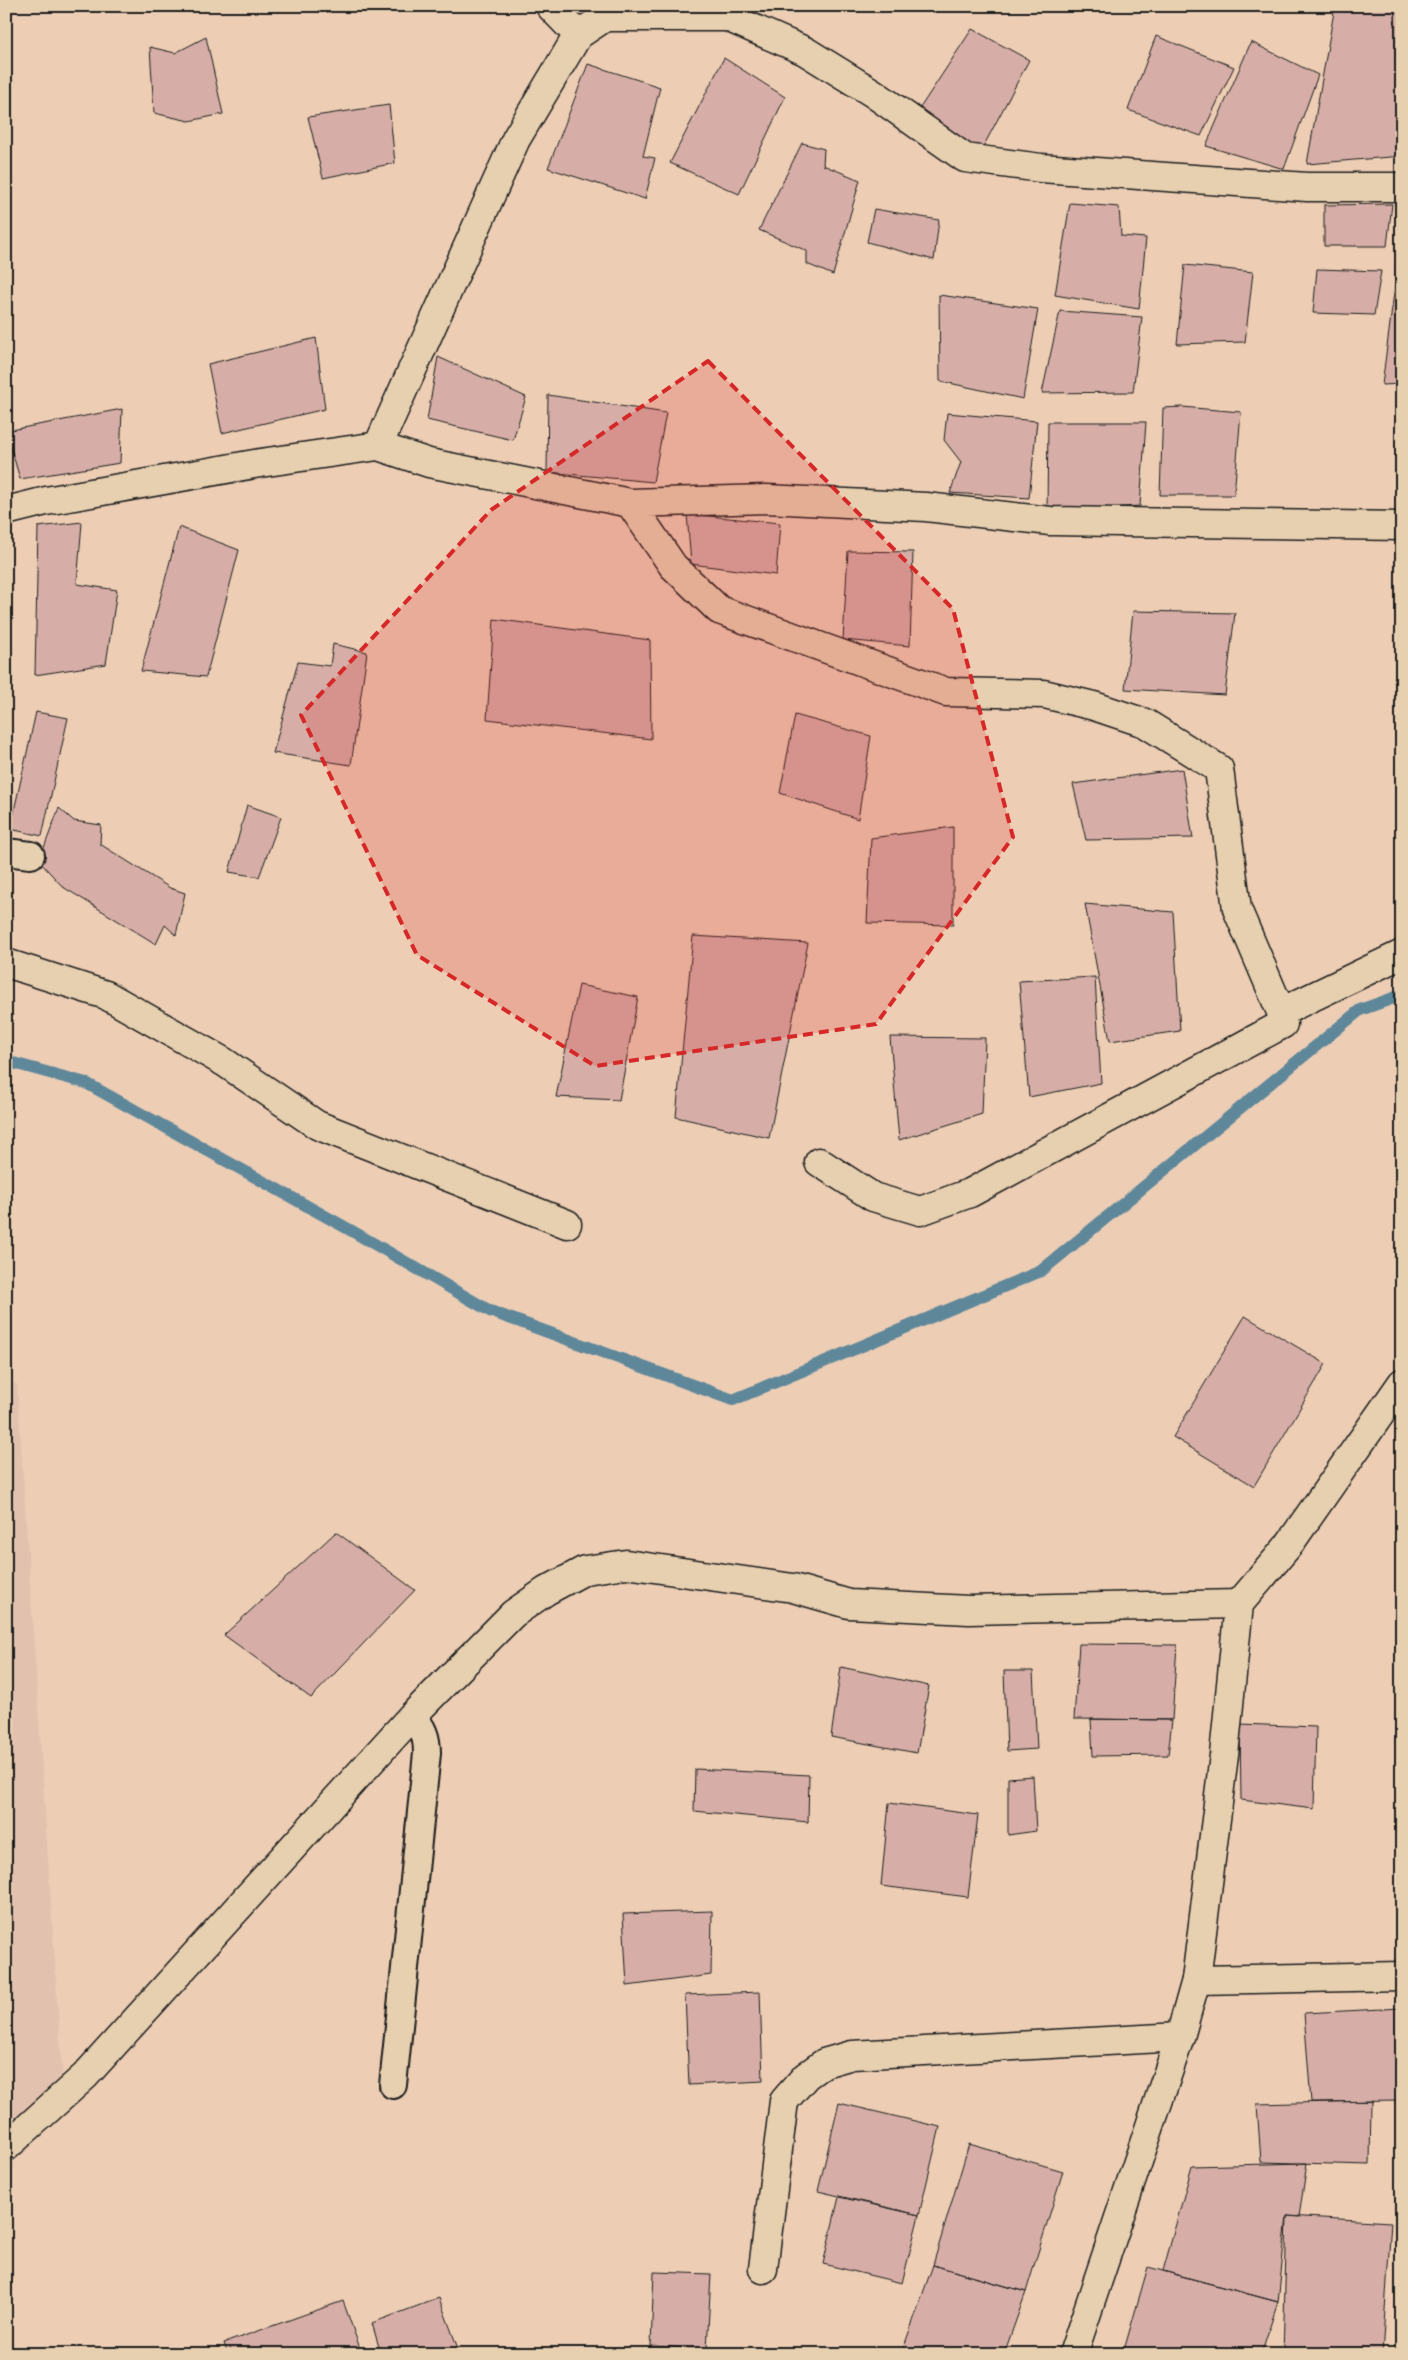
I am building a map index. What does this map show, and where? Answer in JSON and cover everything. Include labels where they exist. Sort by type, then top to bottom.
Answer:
[{"type":"street","points":[[550,6],[578,35]]},
{"type":"street","points":[[378,446],[516,139],[578,35],[605,17],[727,17],[804,51],[873,93],[965,158],[1041,168],[1307,187],[1402,187]]},
{"type":"street","points":[[6,511],[46,501],[241,466],[378,446],[429,462],[630,503],[767,498],[926,507],[1050,521],[1402,526]]},
{"type":"street","points":[[630,503],[673,566],[719,610],[946,692],[1044,694],[1094,706],[1145,723],[1220,770],[1238,909],[1281,1012],[1283,1024],[970,1193],[920,1211],[873,1197],[819,1162]]},
{"type":"street","points":[[1281,1012],[1402,954]]},
{"type":"street","points":[[6,963],[106,994],[224,1062],[317,1125],[567,1224]]},
{"type":"street","points":[[1073,2354],[1180,2037],[1196,1980],[1224,1755],[1239,1604],[1288,1546],[1402,1383]]},
{"type":"street","points":[[6,2147],[85,2076],[412,1716],[513,1614],[546,1591],[585,1570],[626,1564],[793,1588],[849,1604],[969,1610],[1239,1604]]},
{"type":"street","points":[[1196,1980],[1402,1976]]},
{"type":"street","points":[[763,2269],[784,2102],[806,2076],[824,2063],[852,2055],[1180,2037]]},
{"type":"lane","points":[[392,2085],[427,1753],[425,1733],[412,1716]]},
{"type":"highlighted area","points":[[708,361],[953,609],[1013,837],[876,1024],[595,1066],[417,955],[301,715],[491,510]]},
{"type":"shaded area","points":[[6,1382],[17,1384],[64,2102],[6,2144]]},
{"type":"building","points":[[1335,6],[1402,6],[1402,156],[1307,164]]},
{"type":"building","points":[[972,29],[1029,60],[981,151],[918,111]]},
{"type":"building","points":[[1156,36],[1234,67],[1201,136],[1128,110]]},
{"type":"building","points":[[206,37],[223,114],[189,121],[154,113],[150,47],[175,53]]},
{"type":"building","points":[[1251,42],[1318,75],[1284,169],[1206,146]]},
{"type":"building","points":[[724,58],[785,97],[739,194],[670,163]]},
{"type":"building","points":[[588,64],[660,87],[643,156],[655,158],[645,199],[548,168]]},
{"type":"building","points":[[389,105],[395,163],[323,178],[308,117]]},
{"type":"building","points":[[802,143],[824,149],[823,165],[860,180],[833,275],[807,264],[807,251],[759,230]]},
{"type":"building","points":[[1070,203],[1119,207],[1121,236],[1146,238],[1139,309],[1055,295]]},
{"type":"building","points":[[1392,204],[1387,246],[1324,246],[1324,205]]},
{"type":"building","points":[[874,209],[939,220],[934,260],[867,242]]},
{"type":"building","points":[[1399,254],[1402,254],[1402,384],[1382,385]]},
{"type":"building","points":[[1185,265],[1253,272],[1245,342],[1177,344]]},
{"type":"building","points":[[1317,269],[1381,271],[1374,315],[1313,313]]},
{"type":"building","points":[[939,295],[1038,309],[1023,399],[940,381]]},
{"type":"building","points":[[1060,311],[1142,317],[1133,392],[1042,393]]},
{"type":"building","points":[[316,338],[325,409],[222,433],[208,364]]},
{"type":"building","points":[[438,357],[526,397],[513,440],[427,420]]},
{"type":"building","points":[[548,395],[666,413],[653,482],[547,472]]},
{"type":"building","points":[[1182,407],[1241,412],[1234,495],[1160,495],[1163,408]]},
{"type":"building","points":[[122,409],[120,463],[20,479],[6,431]]},
{"type":"building","points":[[947,413],[1037,421],[1029,498],[950,493],[961,462],[944,440]]},
{"type":"building","points":[[1048,422],[1146,422],[1140,506],[1047,511]]},
{"type":"building","points":[[687,514],[780,523],[776,575],[691,564]]},
{"type":"building","points":[[82,522],[77,584],[117,590],[106,664],[35,675],[38,527]]},
{"type":"building","points":[[179,527],[239,550],[206,677],[141,671]]},
{"type":"building","points":[[848,551],[913,552],[910,646],[843,640]]},
{"type":"building","points":[[1133,611],[1235,613],[1225,695],[1125,689]]},
{"type":"building","points":[[494,619],[650,640],[651,739],[487,719]]},
{"type":"building","points":[[333,644],[367,652],[351,765],[273,753],[298,662],[330,666]]},
{"type":"building","points":[[36,712],[68,718],[42,836],[10,829]]},
{"type":"building","points":[[795,715],[871,736],[858,819],[780,793]]},
{"type":"building","points":[[1182,769],[1193,838],[1086,840],[1073,784]]},
{"type":"building","points":[[247,805],[281,817],[259,877],[229,872]]},
{"type":"building","points":[[59,808],[74,821],[101,825],[100,844],[170,888],[185,893],[176,935],[165,925],[156,944],[63,887],[39,861]]},
{"type":"building","points":[[953,827],[953,925],[867,923],[871,838]]},
{"type":"building","points":[[1085,904],[1173,912],[1180,1031],[1110,1041]]},
{"type":"building","points":[[693,936],[808,943],[769,1138],[676,1117]]},
{"type":"building","points":[[1095,977],[1101,1083],[1029,1097],[1019,981]]},
{"type":"building","points":[[579,985],[638,997],[619,1100],[556,1097]]},
{"type":"building","points":[[890,1037],[985,1038],[982,1114],[899,1140]]},
{"type":"building","points":[[1245,1316],[1326,1364],[1254,1486],[1173,1437]]},
{"type":"building","points":[[336,1532],[415,1590],[311,1698],[224,1635]]},
{"type":"building","points":[[1079,1644],[1177,1645],[1172,1720],[1074,1719]]},
{"type":"building","points":[[841,1667],[929,1686],[917,1753],[831,1737]]},
{"type":"building","points":[[1004,1671],[1033,1671],[1037,1749],[1007,1751]]},
{"type":"building","points":[[1091,1719],[1172,1720],[1168,1755],[1093,1756]]},
{"type":"building","points":[[1240,1724],[1316,1727],[1314,1809],[1241,1800]]},
{"type":"building","points":[[695,1769],[809,1775],[808,1822],[694,1811]]},
{"type":"building","points":[[1033,1776],[1036,1831],[1008,1835],[1008,1778]]},
{"type":"building","points":[[889,1803],[978,1815],[968,1897],[881,1886]]},
{"type":"building","points":[[712,1911],[711,1975],[627,1986],[623,1914]]},
{"type":"building","points":[[760,1992],[763,2081],[689,2085],[685,1995]]},
{"type":"building","points":[[1402,2008],[1402,2101],[1311,2102],[1304,2013]]},
{"type":"building","points":[[1371,2101],[1370,2165],[1261,2162],[1257,2104]]},
{"type":"building","points":[[839,2103],[940,2127],[919,2215],[818,2191]]},
{"type":"building","points":[[969,2144],[1063,2171],[1026,2292],[933,2265]]},
{"type":"building","points":[[1307,2163],[1299,2217],[1287,2216],[1278,2302],[1163,2271],[1192,2166]]},
{"type":"building","points":[[839,2197],[919,2215],[902,2283],[823,2264]]},
{"type":"building","points":[[1287,2216],[1391,2222],[1382,2354],[1283,2354]]},
{"type":"building","points":[[933,2265],[1026,2292],[1004,2354],[908,2354],[902,2352]]},
{"type":"building","points":[[1148,2267],[1278,2302],[1261,2354],[1136,2354],[1124,2350]]},
{"type":"building","points":[[654,2272],[711,2274],[707,2349],[651,2346]]},
{"type":"building","points":[[439,2298],[460,2354],[381,2354],[372,2323]]},
{"type":"building","points":[[343,2301],[362,2354],[228,2354],[224,2343]]},
{"type":"building","points":[[196,2349],[198,2354],[181,2354]]},
{"type":"building","points":[[1124,2350],[1136,2354],[1122,2354]]},
{"type":"waterway","points":[[6,1061],[86,1083],[352,1231],[490,1311],[733,1400],[1041,1271],[1360,1010],[1402,995]]}]
